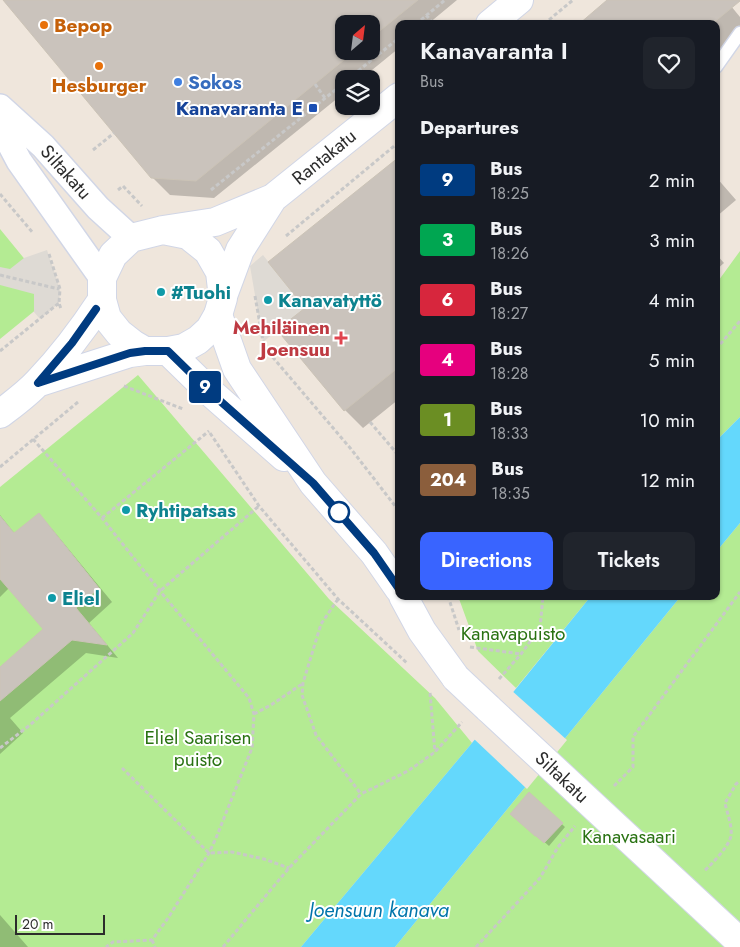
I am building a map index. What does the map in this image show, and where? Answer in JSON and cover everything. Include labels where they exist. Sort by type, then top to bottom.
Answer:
[{"type":"main road","points":[[495,20],[519,0]]},
{"type":"main road","name":"Rantakatu","points":[[163,230],[215,222],[273,198],[395,100]]},
{"type":"main road","name":"Rantakatu","points":[[221,306],[240,250],[273,198]]},
{"type":"main road","points":[[0,414],[38,383],[72,343],[90,318],[113,255],[131,238],[163,230],[188,235],[208,250],[220,272],[221,306],[237,369],[313,483],[374,553],[395,583]]},
{"type":"main road","points":[[102,289],[107,318],[118,333],[134,344],[156,351],[210,392],[313,483]]},
{"type":"main road","points":[[38,383],[130,353],[184,348],[198,340],[210,329],[221,306]]},
{"type":"main road","name":"Siltakatu","points":[[404,600],[422,631],[456,678],[734,937]]},
{"type":"street","name":"Siltakatu","points":[[0,107],[43,146],[98,208],[131,238]]},
{"type":"street","name":"Siltakatu","points":[[0,125],[19,161],[102,289]]},
{"type":"lane","points":[[720,61],[740,33]]},
{"type":"path","points":[[420,20],[445,0]]},
{"type":"path","points":[[549,20],[573,0]]},
{"type":"path","points":[[426,15],[430,20]]},
{"type":"path","points":[[359,70],[395,41]]},
{"type":"path","points":[[315,84],[325,98]]},
{"type":"path","points":[[206,195],[335,90]]},
{"type":"path","points":[[93,150],[114,133]]},
{"type":"path","points":[[284,238],[395,145]]},
{"type":"path","points":[[123,186],[142,206]]},
{"type":"path","points":[[0,275],[60,289]]},
{"type":"path","points":[[255,295],[264,347],[351,449],[395,506]]},
{"type":"path","points":[[0,352],[59,303]]},
{"type":"path","points":[[720,344],[740,321]]},
{"type":"path","points":[[0,467],[83,398]]},
{"type":"path","points":[[370,422],[395,451]]},
{"type":"path","points":[[102,518],[209,431],[259,506],[338,599],[408,664]]},
{"type":"path","points":[[33,439],[102,518],[249,698],[254,714],[252,748],[209,853],[152,940]]},
{"type":"path","points":[[0,748],[30,725],[133,633],[160,591],[259,506]]},
{"type":"path","points":[[609,791],[633,767],[633,736],[740,592]]},
{"type":"path","points":[[338,599],[321,624],[303,683],[302,694],[316,734],[361,794]]},
{"type":"path","points":[[497,682],[522,654],[540,628],[543,600]]},
{"type":"path","points":[[465,646],[522,654]]},
{"type":"path","points":[[254,714],[303,683]]},
{"type":"path","points":[[430,684],[435,752]]},
{"type":"path","points":[[223,947],[289,868],[361,794],[408,771],[435,752],[466,717]]},
{"type":"path","points":[[122,768],[209,853],[232,852],[264,859],[289,868]]},
{"type":"path","points":[[704,871],[716,861],[731,839],[731,828],[725,803],[736,784],[740,781]]},
{"type":"path","points":[[476,947],[540,878],[558,847],[578,822]]},
{"type":"path","points":[[106,947],[113,942],[152,940]]},
{"type":"path","points":[[152,940],[155,947]]},
{"type":"green space","points":[[0,229],[54,295],[0,339]]},
{"type":"green space","points":[[740,251],[740,417],[720,437],[720,278]]},
{"type":"green space","name":"Eliel Saarisen puisto","points":[[138,375],[329,599],[435,698],[472,743],[301,947],[0,947],[0,487]]},
{"type":"green space","name":"Kanavasaari","points":[[740,523],[739,947],[395,947],[678,600],[720,600],[720,547]]},
{"type":"green space","name":"Kanavapuisto","points":[[459,600],[588,600],[516,688],[478,651]]},
{"type":"shaded area","points":[[47,250],[60,289],[59,303],[40,319],[34,312],[34,294],[0,285],[0,267],[10,269],[24,258]]},
{"type":"shaded area","points":[[263,255],[305,308],[263,342],[250,266]]},
{"type":"water","points":[[740,417],[740,523],[720,547],[720,437]]},
{"type":"water","name":"Joensuun kanava","points":[[588,600],[678,600],[395,947],[301,947],[472,743]]},
{"type":"pier","points":[[511,690],[567,740],[527,789],[473,738]]},
{"type":"building","points":[[3,0],[418,0],[380,31],[380,15],[335,15],[335,60],[344,60],[196,181],[151,178]]},
{"type":"building","points":[[607,0],[740,0],[717,20],[584,20]]},
{"type":"building","points":[[395,160],[395,370],[344,411],[277,330],[305,308],[268,262]]},
{"type":"building","name":"Eliel","points":[[39,513],[99,588],[76,608],[107,645],[72,640],[0,701],[0,667],[43,629],[0,579],[0,516],[14,533]]},
{"type":"building","points":[[529,792],[563,823],[544,843],[510,814]]},
{"type":"bus line","name":"9","points":[[96,309],[72,343],[38,383],[130,353],[168,351],[210,392],[313,483],[374,553],[395,583]]},
{"type":"place","name":"Bepop","points":[[44,25]]},
{"type":"place","name":"Hesburger","points":[[99,66]]},
{"type":"place","name":"Sokos","points":[[178,82]]},
{"type":"place","name":"Kanavaranta E","points":[[313,108]]},
{"type":"place","name":"#Tuohi","points":[[161,292]]},
{"type":"place","name":"Kanavatyttö","points":[[268,300]]},
{"type":"place","name":"Mehiläinen Joensuu","points":[[341,338]]},
{"type":"place","name":"Ryhtipatsas","points":[[126,510]]},
{"type":"place","name":"Eliel","points":[[52,598]]}]
